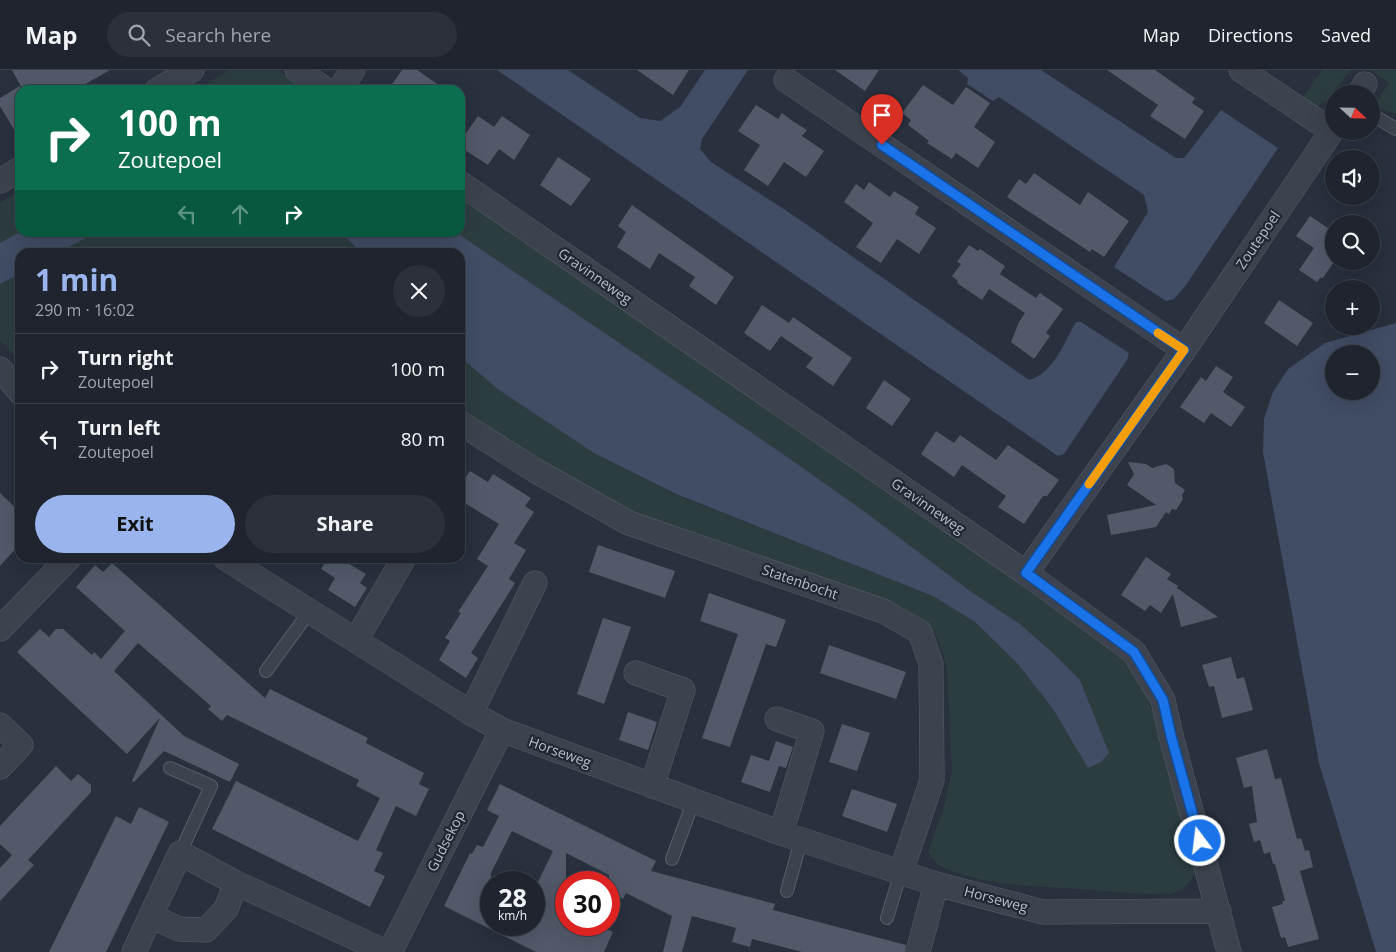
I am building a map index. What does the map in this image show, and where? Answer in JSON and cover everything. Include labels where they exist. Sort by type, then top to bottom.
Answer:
[{"type":"street","points":[[156,83],[192,70]]},
{"type":"street","points":[[297,70],[319,85]]},
{"type":"street","points":[[342,85],[353,70]]},
{"type":"street","name":"Zoutepoel","points":[[1241,70],[1325,125]]},
{"type":"street","points":[[786,80],[1184,350]]},
{"type":"street","name":"Zoutepoel","points":[[1026,573],[1184,350],[1326,140]]},
{"type":"street","points":[[0,181],[15,173]]},
{"type":"street","name":"Gravinneweg","points":[[465,186],[1026,573],[1134,652],[1163,700],[1229,952]]},
{"type":"street","points":[[0,369],[15,386]]},
{"type":"street","name":"Statenbocht","points":[[465,426],[536,471],[629,523],[884,611],[920,632],[931,664],[932,780],[901,872]]},
{"type":"street","points":[[0,629],[64,563]]},
{"type":"street","name":"Horseweg","points":[[240,563],[310,611],[471,713],[502,730],[693,802],[936,884],[1043,912],[1219,911]]},
{"type":"street","points":[[356,640],[401,563]]},
{"type":"street","points":[[471,713],[535,583]]},
{"type":"street","points":[[636,674],[683,690],[652,786]]},
{"type":"street","points":[[777,719],[812,731],[791,836]]},
{"type":"street","points":[[0,725],[21,744],[0,767]]},
{"type":"street","name":"Gudsekop","points":[[180,854],[236,883],[388,952],[502,730]]},
{"type":"street","points":[[134,952],[180,854]]},
{"type":"street","points":[[151,916],[179,929],[206,930],[226,909],[236,883]]},
{"type":"street","points":[[918,952],[936,884]]},
{"type":"lane","points":[[1380,119],[1396,129]]},
{"type":"lane","points":[[266,671],[310,611]]},
{"type":"lane","points":[[170,768],[211,786],[180,854]]},
{"type":"lane","points":[[672,859],[693,802]]},
{"type":"lane","points":[[787,891],[791,836]]},
{"type":"lane","points":[[887,918],[901,872]]},
{"type":"shaded area","points":[[230,70],[278,70],[299,85],[204,85]]},
{"type":"shaded area","points":[[1322,70],[1351,70],[1339,85],[1325,85],[1325,102],[1315,108],[1300,101]]},
{"type":"shaded area","points":[[1371,70],[1396,70],[1396,114],[1380,109],[1380,96],[1389,83]]},
{"type":"shaded area","points":[[15,194],[15,235],[0,243],[0,203]]},
{"type":"shaded area","points":[[465,197],[1046,600],[1128,661],[1140,682],[1153,712],[1165,760],[1197,865],[1192,878],[1186,886],[1172,894],[1037,887],[999,883],[962,875],[941,867],[928,852],[944,807],[952,770],[947,669],[942,650],[933,629],[913,613],[854,588],[696,539],[606,501],[465,416],[465,361],[499,390],[594,453],[676,495],[933,596],[975,622],[1017,663],[1053,709],[1089,768],[1054,654],[1020,624],[970,591],[783,454],[463,237],[465,237]]},
{"type":"shaded area","points":[[86,237],[346,237],[356,248],[148,248],[66,248]]},
{"type":"shaded area","points":[[15,276],[15,356],[0,340],[0,284]]},
{"type":"water","points":[[497,70],[568,70],[640,118],[660,121],[680,107],[705,70],[748,70],[702,139],[700,149],[711,162],[790,213],[1029,380],[1038,376],[1052,364],[1076,322],[1081,322],[1129,353],[1127,360],[1064,454],[1058,456]]},
{"type":"water","points":[[958,70],[1041,70],[1176,158],[1184,158],[1221,110],[1278,148],[1186,285],[1174,299],[1166,301],[1114,267],[1148,212],[1144,195],[999,97],[993,101],[967,84],[968,78]]},
{"type":"water","points":[[15,235],[15,237],[87,237],[67,248],[15,248],[15,276],[0,284],[0,243]]},
{"type":"water","points":[[346,237],[463,237],[783,454],[865,512],[970,591],[1020,624],[1080,680],[1109,753],[1101,762],[1088,768],[1053,709],[1017,663],[975,622],[933,596],[676,494],[594,453],[499,390],[465,361],[465,248],[356,248]]},
{"type":"water","points":[[1396,323],[1396,952],[1376,952],[1319,763],[1263,452],[1264,419],[1273,392],[1288,369],[1325,343],[1353,335],[1380,335],[1380,328]]},
{"type":"building","points":[[12,70],[110,70],[84,85],[20,85]]},
{"type":"building","points":[[402,70],[417,70],[439,85],[392,85]]},
{"type":"building","points":[[637,70],[689,70],[673,95]]},
{"type":"building","points":[[835,70],[879,70],[865,91]]},
{"type":"building","points":[[1107,70],[1155,70],[1195,98],[1192,103],[1204,111],[1185,139],[1150,116],[1158,105]]},
{"type":"building","points":[[923,85],[953,105],[966,87],[990,103],[974,127],[995,142],[978,168],[956,153],[952,159],[927,143],[929,141],[908,125],[911,120],[902,113]]},
{"type":"building","points":[[15,89],[15,132],[0,106],[0,98]]},
{"type":"building","points":[[756,105],[778,119],[782,113],[807,130],[802,136],[824,151],[806,177],[784,162],[768,186],[744,170],[760,145],[738,131]]},
{"type":"building","points":[[478,116],[494,127],[502,116],[530,135],[514,160],[499,149],[488,165],[465,150],[465,135]]},
{"type":"building","points":[[558,157],[591,179],[571,206],[540,185]]},
{"type":"building","points":[[1034,173],[1080,205],[1088,192],[1129,221],[1104,257],[1092,249],[1090,252],[1007,197],[1019,179],[1026,184]]},
{"type":"building","points":[[869,182],[890,197],[894,191],[919,207],[915,214],[936,228],[919,254],[897,239],[881,263],[856,247],[873,223],[844,202],[856,184],[864,190]]},
{"type":"building","points":[[632,205],[734,277],[716,305],[689,286],[695,277],[659,253],[650,269],[617,247],[626,232],[618,226]]},
{"type":"building","points":[[1310,216],[1325,226],[1325,270],[1328,270],[1322,279],[1321,277],[1317,282],[1299,270],[1314,248],[1296,236]]},
{"type":"building","points":[[969,245],[978,251],[980,249],[1005,266],[1000,274],[1036,298],[1040,293],[1063,309],[1046,333],[1050,336],[1034,359],[1011,342],[1025,313],[989,289],[982,300],[957,283],[958,281],[952,276],[961,264],[957,262]]},
{"type":"building","points":[[1279,300],[1313,323],[1297,346],[1264,323]]},
{"type":"building","points":[[762,305],[789,323],[793,317],[852,358],[833,386],[806,367],[813,358],[781,336],[770,351],[744,333]]},
{"type":"building","points":[[1216,366],[1233,377],[1223,392],[1245,407],[1231,427],[1211,413],[1204,423],[1180,407],[1201,377],[1206,381]]},
{"type":"building","points":[[884,380],[911,399],[892,426],[866,408]]},
{"type":"building","points":[[936,431],[954,443],[960,435],[996,460],[1008,445],[1059,480],[1047,496],[1043,496],[1024,524],[998,507],[1006,496],[962,465],[954,477],[921,454]]},
{"type":"building","points":[[1128,462],[1146,464],[1152,468],[1166,464],[1170,466],[1174,470],[1175,483],[1185,490],[1182,495],[1183,499],[1176,510],[1172,509],[1169,514],[1166,512],[1156,527],[1111,535],[1107,515],[1156,505],[1127,485],[1134,474]]},
{"type":"building","points":[[470,471],[488,482],[493,474],[531,498],[525,506],[534,512],[514,543],[526,550],[509,579],[515,583],[471,653],[478,658],[466,678],[439,660],[450,641],[445,638],[461,613],[458,612],[488,566],[477,559],[499,524],[465,503],[465,478]]},
{"type":"building","points":[[0,493],[15,507],[15,550],[0,566]]},
{"type":"building","points":[[598,545],[675,571],[665,598],[589,572]]},
{"type":"building","points":[[1146,557],[1171,574],[1167,579],[1178,586],[1177,588],[1218,617],[1181,627],[1173,594],[1161,613],[1150,605],[1145,611],[1121,595]]},
{"type":"building","points":[[112,563],[265,698],[270,689],[368,738],[366,743],[424,773],[419,784],[429,789],[416,816],[396,806],[376,850],[383,853],[374,871],[385,876],[370,907],[212,829],[236,781],[358,841],[380,798],[356,786],[359,780],[227,715],[222,721],[208,709],[211,706],[138,643],[114,671],[184,736],[239,764],[230,782],[164,751],[134,782],[132,781],[160,718],[127,754],[17,652],[40,629],[49,637],[56,629],[63,629],[92,655],[94,652],[101,659],[125,631],[76,587],[95,565],[103,572]]},
{"type":"building","points":[[325,563],[347,563],[366,574],[360,583],[367,588],[355,607],[328,590],[335,578],[321,569]]},
{"type":"building","points":[[709,593],[786,620],[776,647],[766,644],[730,747],[702,738],[738,634],[700,621]]},
{"type":"building","points":[[603,618],[631,627],[604,704],[577,694]]},
{"type":"building","points":[[829,645],[906,672],[896,699],[820,673]]},
{"type":"building","points":[[1231,657],[1237,679],[1244,677],[1253,710],[1222,718],[1214,686],[1209,687],[1202,665]]},
{"type":"building","points":[[628,712],[657,722],[648,750],[619,740]]},
{"type":"building","points":[[842,724],[870,733],[857,771],[829,762]]},
{"type":"building","points":[[776,741],[793,747],[786,768],[779,766],[770,792],[741,782],[751,755],[769,761]]},
{"type":"building","points":[[1267,749],[1275,779],[1281,778],[1297,839],[1301,838],[1305,851],[1309,850],[1313,867],[1300,871],[1319,939],[1288,947],[1285,937],[1281,938],[1272,907],[1283,904],[1282,901],[1285,901],[1275,864],[1273,864],[1270,852],[1264,854],[1260,840],[1254,842],[1249,824],[1257,822],[1252,786],[1244,788],[1236,758]]},
{"type":"building","points":[[56,766],[71,781],[78,774],[91,785],[91,792],[28,860],[34,865],[0,901],[0,868],[12,855],[0,844],[0,826]]},
{"type":"building","points":[[500,784],[656,861],[651,871],[775,904],[773,910],[906,945],[905,952],[802,952],[752,939],[750,947],[732,942],[736,928],[692,916],[682,952],[663,952],[672,916],[626,893],[623,899],[620,898],[620,871],[601,871],[566,853],[566,871],[555,871],[555,936],[611,936],[604,952],[536,952],[504,936],[545,936],[545,871],[543,871],[553,851],[512,831],[492,871],[480,871],[480,924],[444,906],[470,853],[472,854],[477,845],[483,847],[499,816],[487,810]]},
{"type":"building","points":[[852,789],[897,804],[887,832],[842,816]]},
{"type":"building","points":[[139,807],[169,822],[106,952],[49,952],[116,816],[131,824]]},
{"type":"slow traffic","points":[[1089,484],[1184,350],[1158,333]]},
{"type":"route","points":[[882,145],[1184,350],[1026,573],[1134,652],[1163,700],[1200,841]]}]
